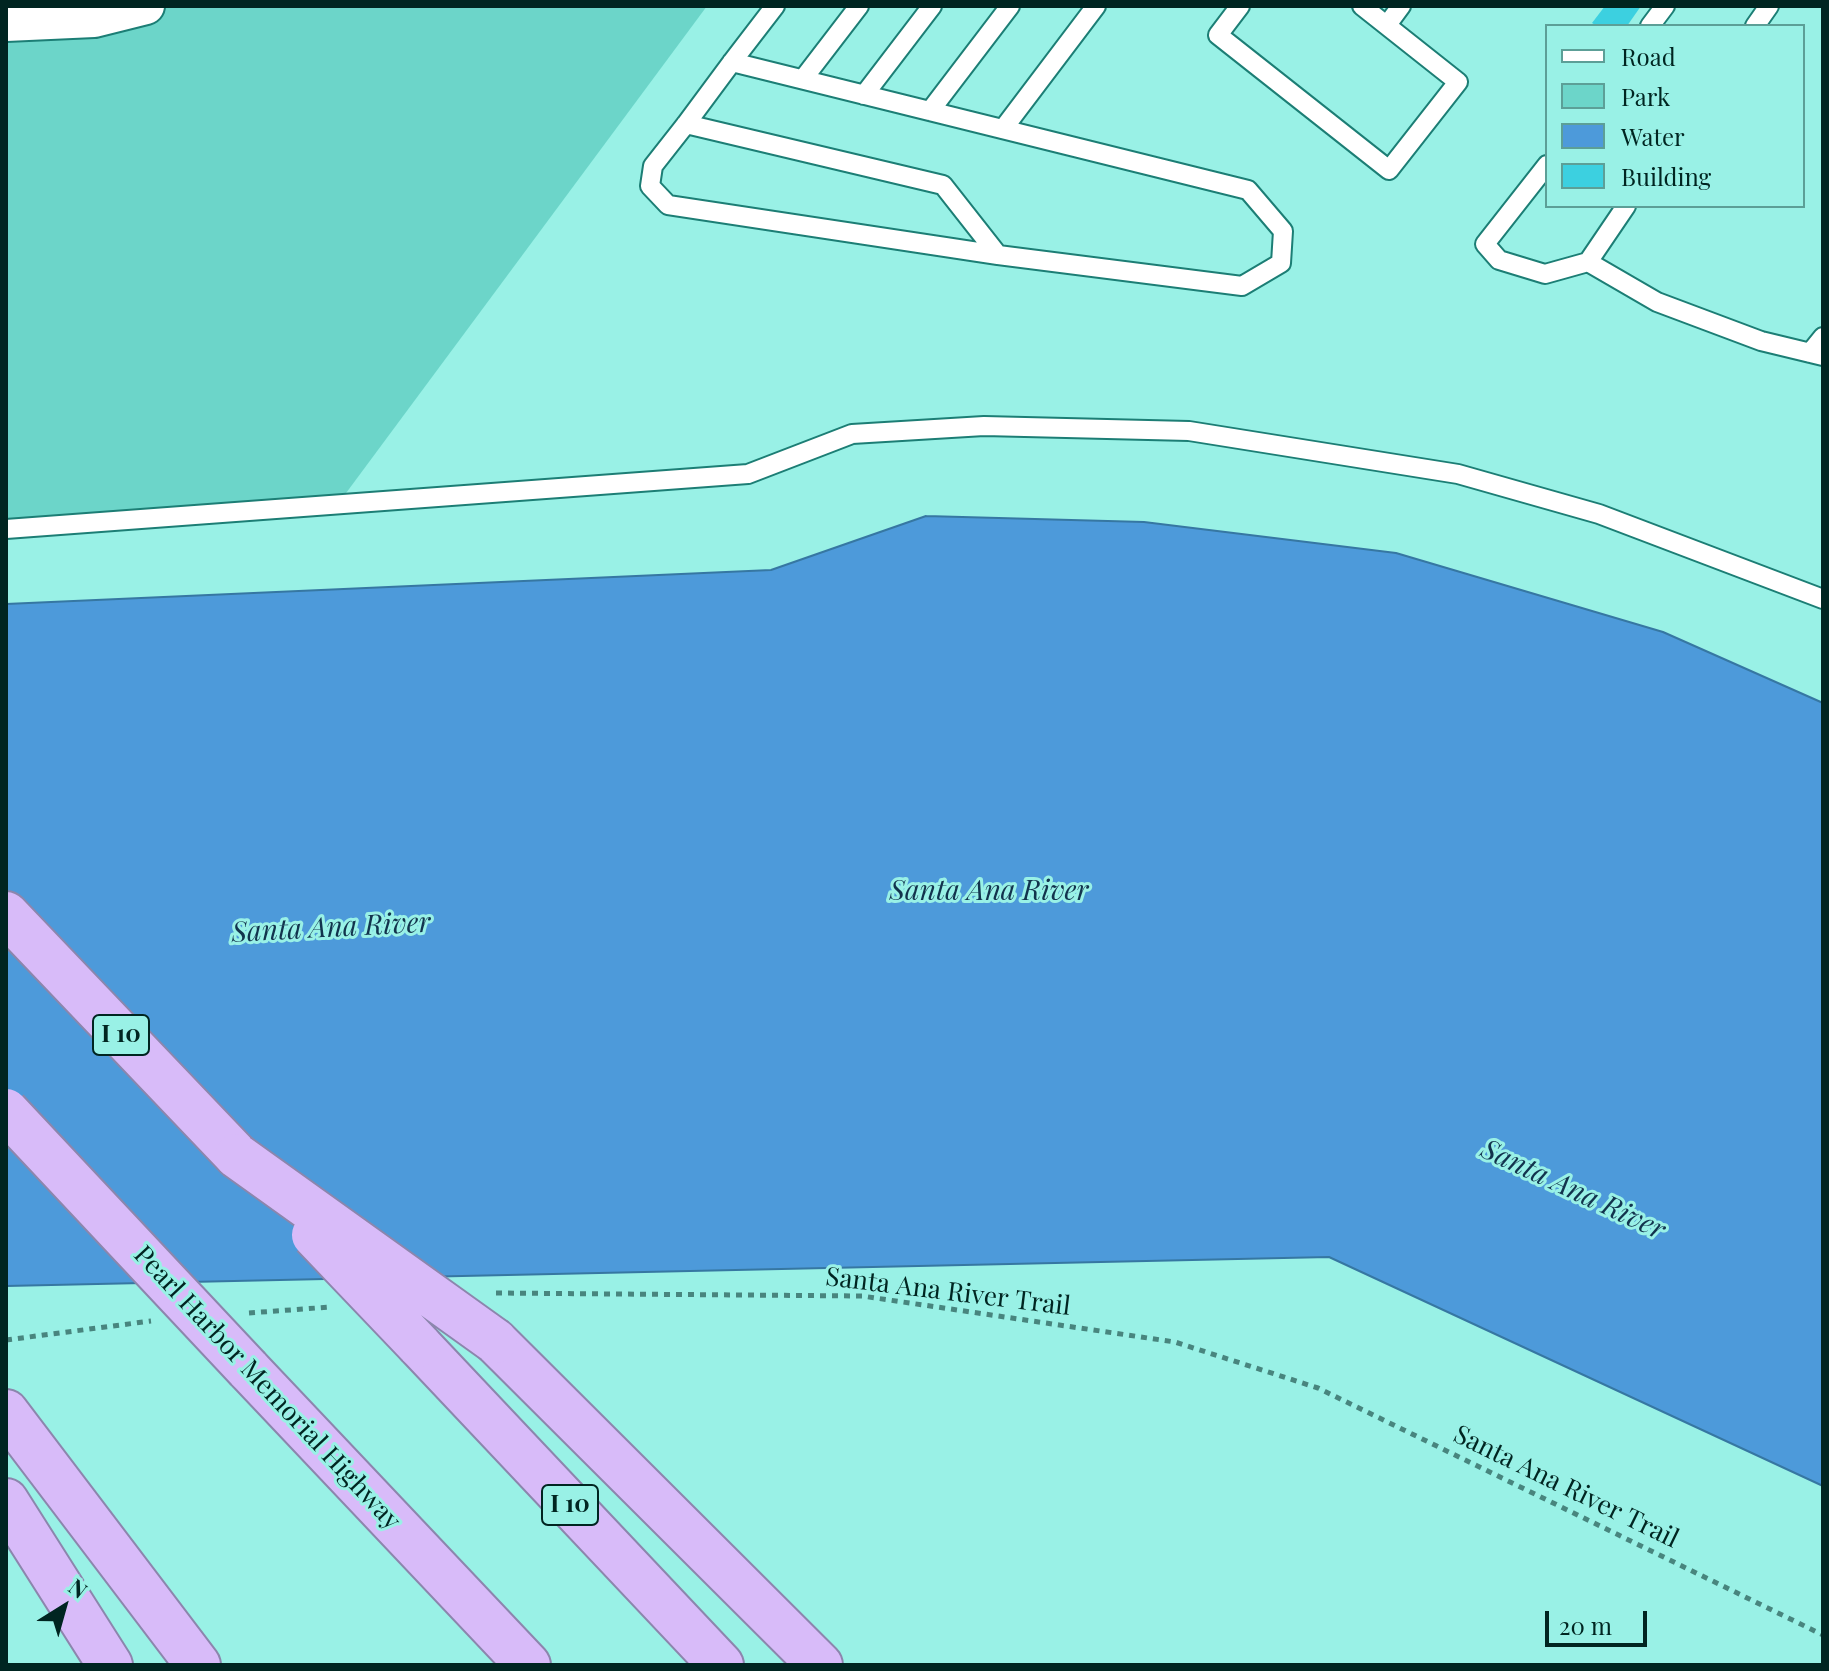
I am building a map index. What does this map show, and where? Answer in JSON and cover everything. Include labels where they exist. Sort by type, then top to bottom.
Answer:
[{"type":"highway","name":"I 10","points":[[6,914],[721,1665]]},
{"type":"highway","name":"Pearl Harbor Memorial Highway","points":[[6,1111],[528,1665]]},
{"type":"highway","points":[[237,1156],[495,1341],[820,1665]]},
{"type":"highway","points":[[9,1416],[198,1665]]},
{"type":"highway","points":[[6,1501],[110,1665]]},
{"type":"street","points":[[6,23],[94,19],[146,6]]},
{"type":"lane","points":[[732,62],[1248,190],[1283,231],[1281,263],[1242,286],[998,255],[668,205],[650,186],[653,166],[686,124],[732,62],[775,6]]},
{"type":"lane","points":[[803,79],[859,6]]},
{"type":"lane","points":[[864,95],[932,6]]},
{"type":"lane","points":[[930,111],[1010,6]]},
{"type":"lane","points":[[1003,129],[1096,6]]},
{"type":"lane","points":[[1240,6],[1218,35],[1389,170],[1458,82],[1362,6]]},
{"type":"lane","points":[[1387,25],[1401,6]]},
{"type":"lane","points":[[1652,24],[1665,6]]},
{"type":"lane","points":[[1756,24],[1769,6]]},
{"type":"lane","points":[[686,124],[943,185],[998,255]]},
{"type":"lane","points":[[1545,168],[1485,244],[1499,260],[1545,274],[1588,262],[1625,208]]},
{"type":"lane","points":[[1588,262],[1657,302],[1761,341],[1816,354],[1823,337]]},
{"type":"lane","points":[[6,529],[748,474],[852,434],[984,426],[1189,431],[1458,474],[1599,514],[1823,599]]},
{"type":"path","name":"Santa Ana River Trail","points":[[486,1294],[862,1296],[1175,1342],[1318,1388],[1823,1635]]},
{"type":"path","points":[[237,1314],[346,1305]]},
{"type":"path","points":[[6,1340],[97,1325],[159,1320]]},
{"type":"green space","points":[[6,6],[707,6],[332,512],[6,536]]},
{"type":"water","name":"Santa Ana River","points":[[926,516],[1144,522],[1396,553],[1663,632],[1823,703],[1823,1486],[1329,1257],[6,1286],[6,604],[771,570]]},
{"type":"building","points":[[1605,6],[1641,6],[1628,24],[1592,23]]}]
